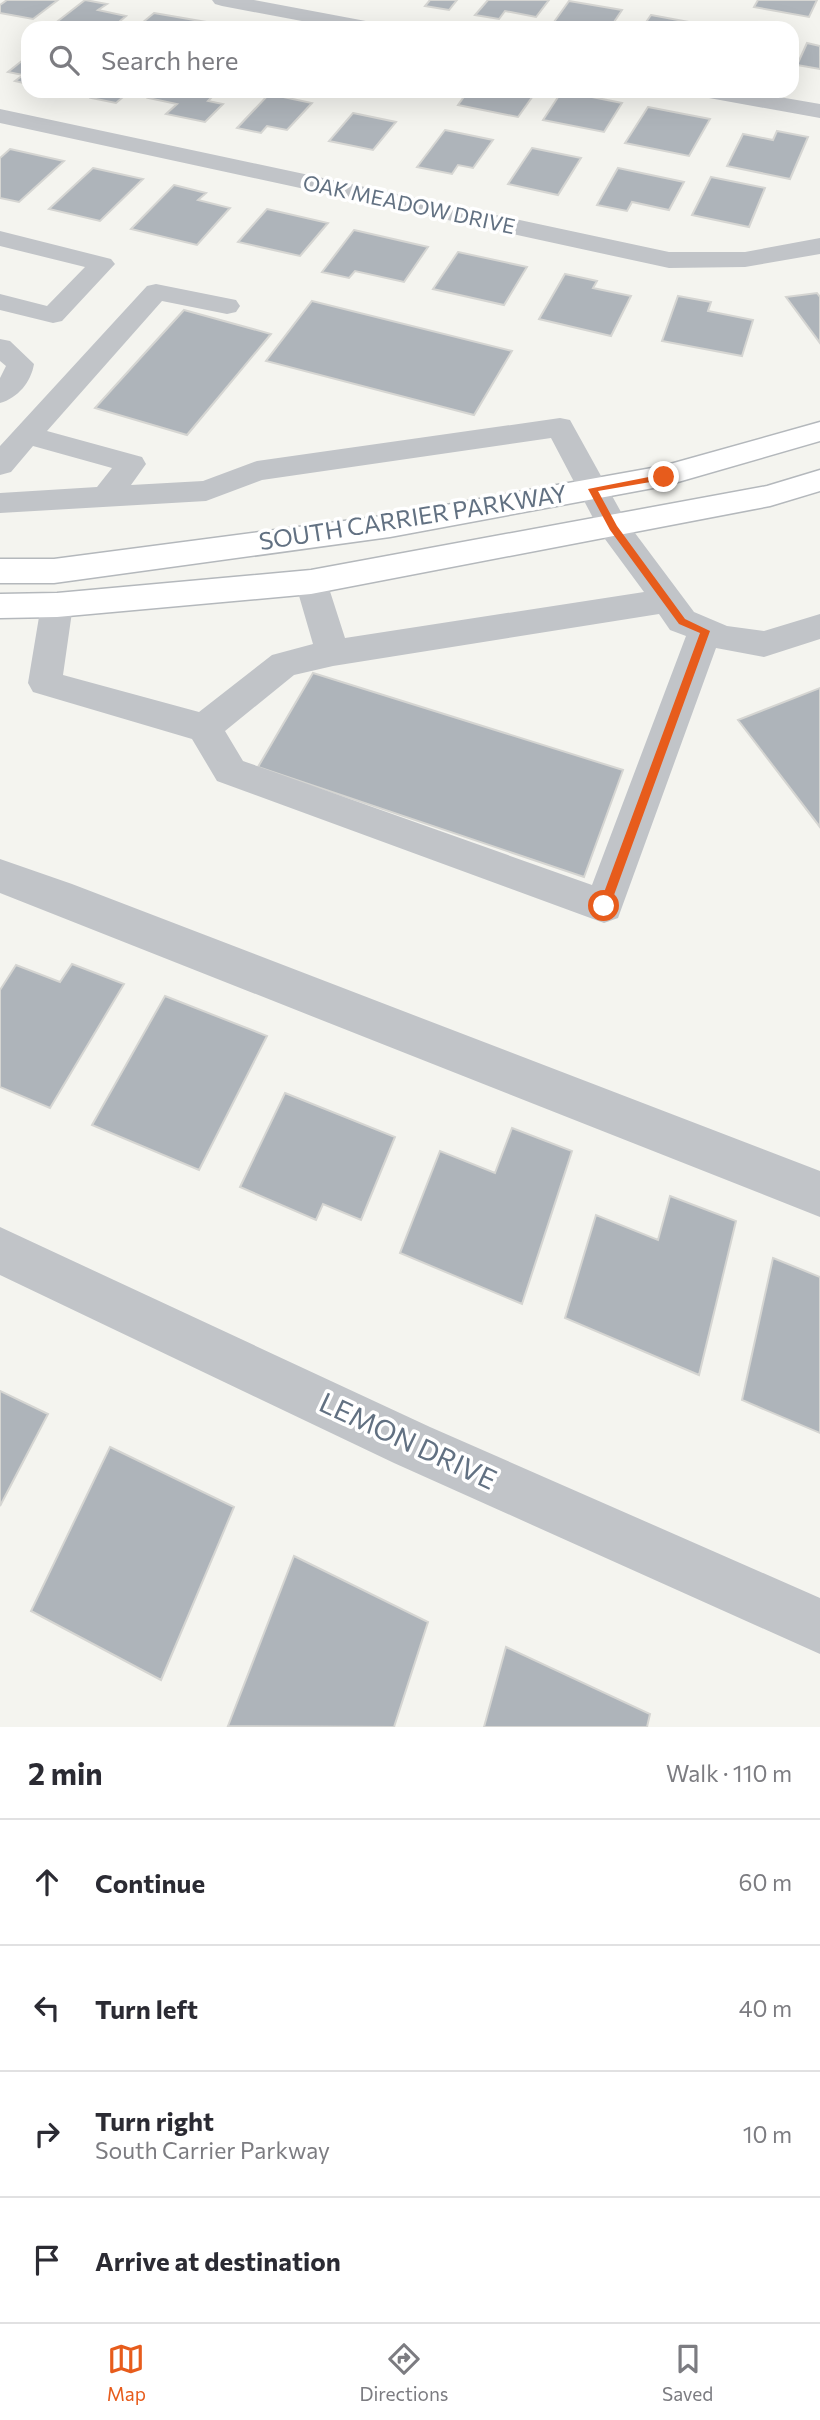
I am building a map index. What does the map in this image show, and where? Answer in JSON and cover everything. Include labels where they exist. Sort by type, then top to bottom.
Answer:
[{"type":"main road","name":"SOUTH CARRIER PARKWAY","points":[[0,572],[54,571],[390,526],[664,477],[820,431]]},
{"type":"main road","name":"SOUTH CARRIER PARKWAY","points":[[0,606],[57,605],[311,582],[770,496],[820,480]]},
{"type":"street","points":[[222,0],[334,21]]},
{"type":"street","points":[[748,98],[820,111]]},
{"type":"street","name":"OAK MEADOW DRIVE","points":[[0,116],[668,260],[729,263],[780,258],[820,246]]},
{"type":"street","points":[[0,238],[102,264],[53,314],[0,302]]},
{"type":"street","points":[[0,465],[156,292],[227,306]]},
{"type":"street","points":[[0,347],[20,364],[18,376],[0,394]]},
{"type":"street","points":[[0,503],[206,491],[257,471],[560,427],[613,527],[682,621],[723,638],[764,644],[820,626]]},
{"type":"street","points":[[27,435],[131,464],[105,498]]},
{"type":"street","points":[[311,582],[333,653]]},
{"type":"street","points":[[204,728],[284,664],[333,653],[666,601]]},
{"type":"street","points":[[57,605],[44,683],[204,728],[230,771],[604,906],[705,631]]},
{"type":"street","points":[[0,876],[820,1194]]},
{"type":"street","name":"LEMON DRIVE","points":[[0,1250],[412,1445],[820,1626]]},
{"type":"building","points":[[7,0],[58,0],[33,19],[0,13],[0,5]]},
{"type":"building","points":[[85,0],[107,4],[98,10],[126,16],[120,21],[58,21]]},
{"type":"building","points":[[430,0],[457,0],[449,10],[425,6]]},
{"type":"building","points":[[488,0],[549,0],[536,17],[505,11],[499,19],[475,15]]},
{"type":"building","points":[[758,0],[817,0],[809,17],[754,7]]},
{"type":"building","points":[[569,1],[622,10],[615,21],[555,21]]},
{"type":"building","points":[[154,13],[200,21],[144,21]]},
{"type":"building","points":[[651,15],[683,21],[647,21]]},
{"type":"building","points":[[807,43],[820,46],[820,69],[799,65]]},
{"type":"building","points":[[21,62],[21,75],[8,72]]},
{"type":"building","points":[[91,98],[122,98],[116,103]]},
{"type":"building","points":[[148,98],[211,98],[208,101],[223,104],[205,122],[166,114],[177,104]]},
{"type":"building","points":[[265,98],[288,98],[312,103],[287,130],[267,126],[261,133],[237,128]]},
{"type":"building","points":[[463,98],[531,98],[518,117],[458,105]]},
{"type":"building","points":[[557,98],[597,98],[622,103],[604,132],[543,120]]},
{"type":"building","points":[[648,107],[710,119],[689,156],[625,143]]},
{"type":"building","points":[[353,113],[396,122],[373,150],[329,141]]},
{"type":"building","points":[[445,130],[493,140],[473,168],[458,165],[452,174],[417,167]]},
{"type":"building","points":[[777,131],[808,137],[790,179],[727,166],[743,134],[773,140]]},
{"type":"building","points":[[532,148],[581,158],[558,195],[508,184]]},
{"type":"building","points":[[10,149],[64,161],[19,202],[0,198],[0,158]]},
{"type":"building","points":[[93,168],[143,179],[100,221],[49,209]]},
{"type":"building","points":[[618,168],[684,182],[669,210],[632,202],[627,211],[597,205]]},
{"type":"building","points":[[711,177],[765,188],[749,227],[692,215]]},
{"type":"building","points":[[174,185],[206,193],[198,200],[230,208],[197,245],[131,229]]},
{"type":"building","points":[[267,209],[328,223],[300,256],[238,242]]},
{"type":"building","points":[[354,230],[428,247],[404,282],[355,271],[349,278],[322,272]]},
{"type":"building","points":[[458,252],[527,267],[504,305],[433,289]]},
{"type":"building","points":[[565,274],[597,281],[593,288],[631,296],[611,336],[539,319]]},
{"type":"building","points":[[817,293],[820,297],[820,343],[786,297]]},
{"type":"building","points":[[678,296],[711,302],[708,311],[753,320],[742,356],[662,341]]},
{"type":"building","points":[[312,301],[512,351],[474,415],[266,361]]},
{"type":"building","points":[[184,310],[271,334],[187,435],[95,408]]},
{"type":"building","points":[[313,673],[623,770],[584,877],[258,767]]},
{"type":"building","points":[[820,688],[820,827],[738,720]]},
{"type":"building","points":[[72,964],[124,984],[50,1108],[0,1087],[0,990],[16,965],[60,982]]},
{"type":"building","points":[[165,996],[267,1036],[199,1170],[92,1125]]},
{"type":"building","points":[[285,1093],[395,1137],[361,1220],[323,1204],[316,1220],[240,1187]]},
{"type":"building","points":[[512,1128],[572,1151],[522,1304],[400,1253],[440,1151],[495,1173]]},
{"type":"building","points":[[670,1196],[736,1221],[699,1375],[565,1318],[596,1215],[658,1240]]},
{"type":"building","points":[[773,1258],[820,1277],[820,1433],[742,1400]]},
{"type":"building","points":[[0,1391],[48,1414],[0,1506]]},
{"type":"building","points":[[110,1447],[234,1507],[161,1680],[31,1611]]},
{"type":"building","points":[[294,1556],[428,1622],[394,1727],[228,1726]]},
{"type":"building","points":[[506,1647],[650,1714],[647,1727],[484,1727]]},
{"type":"route","points":[[604,906],[705,631],[682,621],[613,527],[593,489],[664,477]]}]
